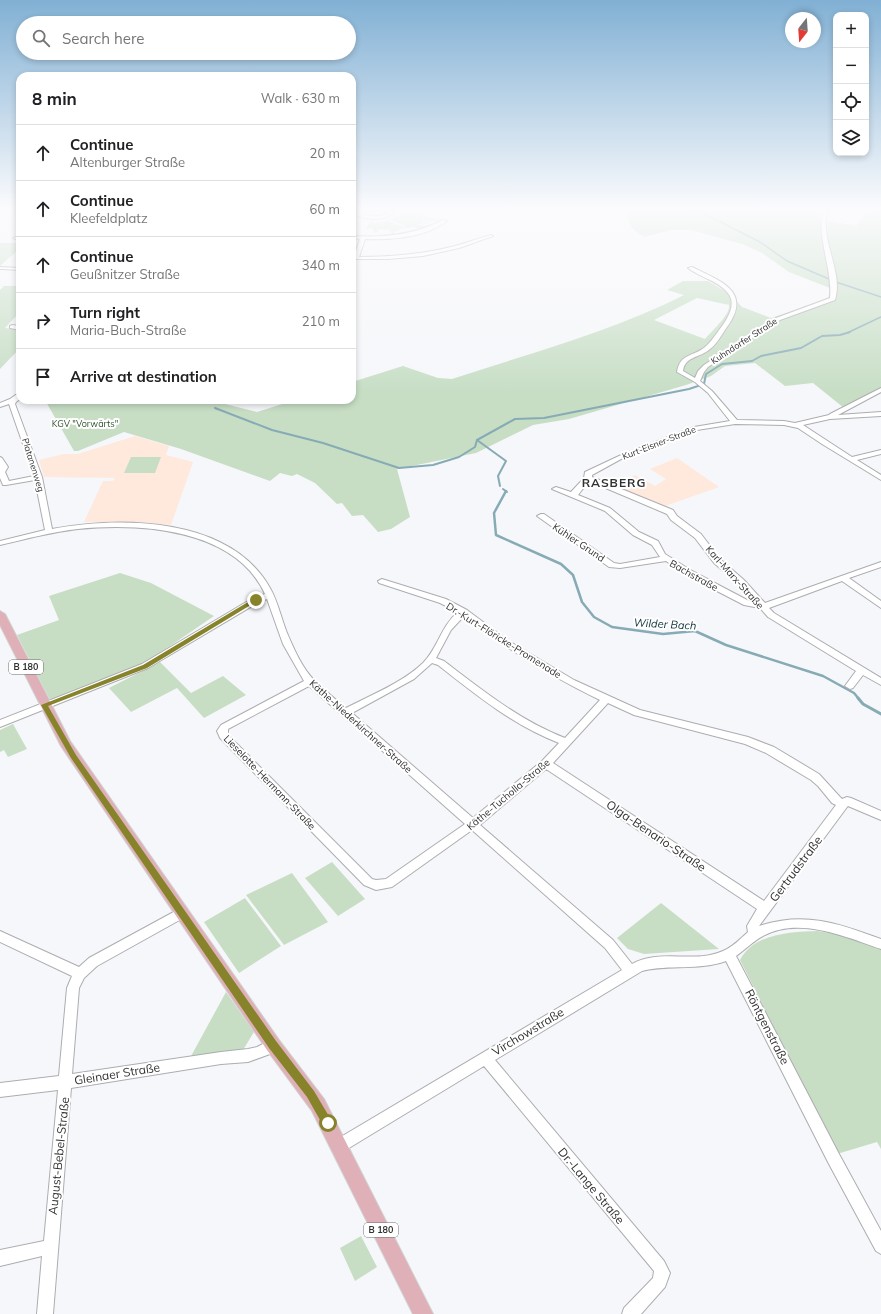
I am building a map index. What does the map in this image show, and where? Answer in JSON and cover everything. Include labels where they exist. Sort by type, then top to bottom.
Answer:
[{"type":"main road","name":"B 180","points":[[0,614],[44,705],[65,743],[252,1015],[310,1094],[339,1146],[423,1314]]},
{"type":"street","points":[[694,270],[730,291],[734,298],[734,315],[709,348],[689,356],[682,364],[680,372],[699,383],[713,395],[735,422]]},
{"type":"street","name":"Kuhndorfer Straße","points":[[699,383],[701,371],[706,366],[778,319],[833,298],[832,270]]},
{"type":"street","points":[[12,327],[16,328]]},
{"type":"street","points":[[830,417],[831,415],[881,390]]},
{"type":"street","points":[[0,404],[16,399]]},
{"type":"street","name":"Platanenweg","points":[[16,400],[12,404],[38,477],[49,531]]},
{"type":"street","name":"Kurt-Eisner-Straße","points":[[588,478],[588,474],[601,467],[664,439],[702,426],[735,422],[796,425],[830,417],[881,414]]},
{"type":"street","points":[[796,425],[881,478]]},
{"type":"street","points":[[851,460],[881,452]]},
{"type":"street","points":[[0,459],[4,467],[1,472],[6,482],[12,484],[38,477]]},
{"type":"street","points":[[574,496],[575,491],[588,478]]},
{"type":"street","name":"Karl-Marx-Straße","points":[[588,478],[670,512],[674,518],[698,536],[718,561],[741,582],[778,621],[881,682]]},
{"type":"street","name":"Bachstraße","points":[[556,489],[609,510],[640,537],[655,543],[657,549],[666,559],[747,604],[763,606]]},
{"type":"street","name":"Kühler Grund","points":[[541,516],[612,565],[620,566],[666,559]]},
{"type":"street","name":"Käthe-Niederkirchner-Straße","points":[[0,543],[49,531],[85,526],[131,525],[160,528],[191,534],[220,545],[245,561],[255,572],[269,595],[292,656],[310,682],[609,944],[630,971]]},
{"type":"street","points":[[763,606],[881,564]]},
{"type":"street","points":[[843,578],[881,605]]},
{"type":"street","name":"Dr.-Kurt-Flöricke-Promenade","points":[[382,581],[442,601],[464,612],[504,642],[528,657],[606,699],[637,713],[748,741],[770,750],[822,783],[836,800],[844,804],[847,801],[881,816]]},
{"type":"street","points":[[0,724],[44,705],[131,672],[162,657],[256,600],[269,595]]},
{"type":"street","points":[[344,713],[413,676],[431,659],[448,627],[464,612]]},
{"type":"street","points":[[431,659],[441,663],[516,719],[547,736],[566,742]]},
{"type":"street","points":[[850,686],[861,671]]},
{"type":"street","name":"Lieselotte-Hermann-Straße","points":[[310,682],[224,727],[222,731],[223,736],[368,882],[376,885]]},
{"type":"street","name":"Käthe-Tucholla-Straße","points":[[376,885],[388,884],[472,825],[546,764],[592,716],[606,699]]},
{"type":"street","name":"Olga-Benario-Straße","points":[[546,764],[766,908]]},
{"type":"street","name":"Gertrudstraße","points":[[754,934],[753,926],[844,804]]},
{"type":"street","name":"August-Bebel-Straße","points":[[45,1314],[59,1133],[66,1082],[73,988],[80,974],[93,962],[181,913]]},
{"type":"street","points":[[729,955],[754,934],[770,928],[801,924],[827,927],[881,944]]},
{"type":"street","points":[[0,936],[80,974]]},
{"type":"street","name":"Virchowstraße","points":[[339,1146],[630,971],[646,964],[710,959],[729,955]]},
{"type":"street","name":"Röntgenstraße","points":[[729,955],[834,1159],[881,1246]]},
{"type":"street","name":"Gleinaer Straße","points":[[0,1090],[66,1082],[234,1056],[255,1055],[273,1045]]},
{"type":"street","name":"Dr.-Lange Straße","points":[[485,1058],[659,1266],[662,1273],[660,1282],[630,1314]]},
{"type":"street","points":[[0,1258],[50,1247]]},
{"type":"shaded area","points":[[135,436],[169,446],[166,455],[193,462],[171,525],[142,522],[84,522],[103,481],[113,481],[115,478],[44,477],[39,460],[64,454],[78,454]]},
{"type":"shaded area","points":[[677,458],[719,487],[665,506],[616,487],[635,475],[655,486],[666,479],[650,469]]},
{"type":"green space","name":"KGV \"Vorwärts\"","points":[[787,270],[881,270],[881,387],[844,408],[813,383],[785,386],[755,363],[725,366],[711,376],[686,385],[569,419],[533,425],[476,453],[397,469],[410,517],[391,529],[378,532],[363,515],[352,516],[342,503],[337,504],[315,483],[297,474],[292,476],[280,473],[270,481],[181,449],[124,432],[78,451],[74,451],[47,404],[225,404],[257,412],[282,404],[356,404],[356,381],[403,366],[438,378],[452,379],[540,351],[628,320],[684,295],[667,290],[683,281],[708,281],[730,294],[742,307],[771,318],[828,299],[830,288]],"holes":[[[697,298],[729,305],[729,309],[724,318],[705,339],[654,320]]]},
{"type":"green space","points":[[4,286],[16,286],[16,316],[5,328],[16,329],[16,352],[0,369],[0,290]]},
{"type":"green space","points":[[131,457],[161,457],[155,473],[124,473]]},
{"type":"green space","points":[[120,573],[151,583],[214,616],[141,666],[50,700],[17,635],[59,620],[49,596]]},
{"type":"green space","points":[[160,662],[191,693],[223,676],[246,695],[204,718],[177,688],[131,712],[109,688]]},
{"type":"green space","points":[[13,724],[27,749],[8,757],[4,750],[0,752],[0,730]]},
{"type":"green space","points":[[332,862],[365,899],[338,916],[305,878]]},
{"type":"green space","points":[[292,873],[328,922],[284,945],[246,895]]},
{"type":"green space","points":[[245,898],[281,946],[239,973],[204,922]]},
{"type":"green space","points":[[661,903],[719,949],[644,954],[628,949],[617,938]]},
{"type":"green space","points":[[818,931],[851,937],[881,948],[881,1149],[877,1142],[837,1154],[740,960],[746,951],[754,944],[764,939],[785,933]]},
{"type":"green space","points":[[226,992],[254,1032],[243,1050],[190,1058]]},
{"type":"green space","points":[[361,1236],[377,1267],[355,1281],[340,1248]]},
{"type":"waterway","points":[[809,270],[829,279]]},
{"type":"waterway","points":[[836,282],[881,297]]},
{"type":"waterway","name":"Wilder Bach","points":[[848,333],[881,317]]},
{"type":"waterway","name":"Wilder Bach","points":[[477,440],[515,419],[544,418],[689,389],[704,384],[706,374],[722,364],[752,361],[761,356],[801,348],[822,336],[840,335],[848,333]]},
{"type":"waterway","points":[[215,408],[272,430],[323,443],[399,468],[433,465],[459,457],[475,447],[477,440]]},
{"type":"waterway","name":"Wilder Bach","points":[[477,440],[506,461],[498,476],[500,486]]},
{"type":"waterway","name":"Wilder Bach","points":[[506,491],[494,513],[496,535],[561,564],[573,575],[582,602],[594,617],[612,627],[663,634],[695,631],[726,645],[823,676],[854,693],[859,699]]},
{"type":"waterway","name":"Wilder Bach","points":[[858,698],[863,704],[881,714]]},
{"type":"district","name":"RASBERG","points":[[614,483]]},
{"type":"route","points":[[256,600],[145,666],[44,705],[56,729],[73,756],[273,1045],[305,1086],[328,1123]]}]
